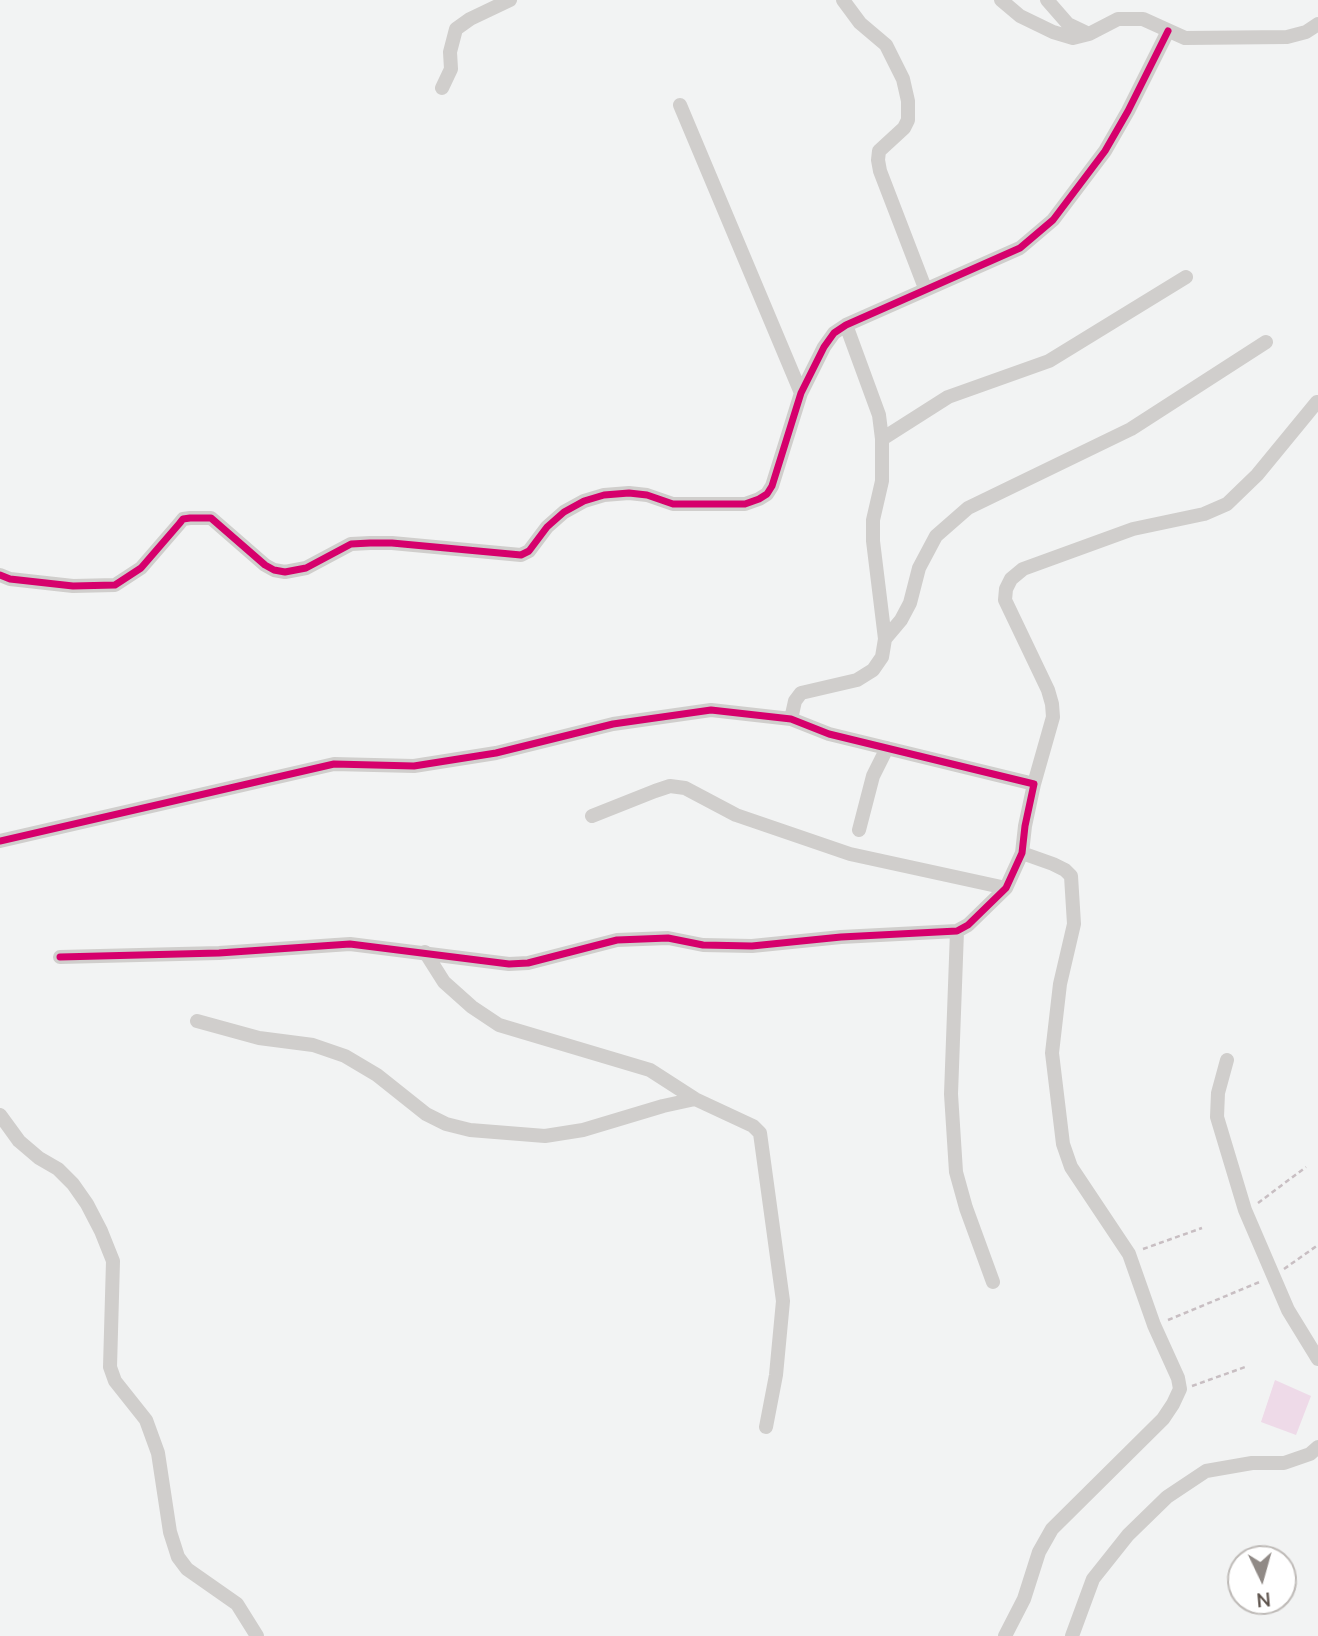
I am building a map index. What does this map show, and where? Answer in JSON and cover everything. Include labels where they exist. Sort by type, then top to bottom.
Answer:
[{"type":"street","points":[[442,88],[451,69],[450,52],[456,29],[470,19],[510,0]]},
{"type":"street","points":[[843,0],[860,23],[886,45],[903,79],[908,101],[908,120],[904,128],[879,151],[878,160],[925,288]]},
{"type":"street","points":[[1000,0],[1020,16],[1053,32],[1073,38],[1089,34],[1118,19],[1143,19],[1185,38],[1278,38],[1306,32],[1318,24]]},
{"type":"street","points":[[1047,0],[1068,24],[1089,34]]},
{"type":"street","points":[[0,575],[10,579],[73,586],[115,585],[142,568],[183,519],[202,517],[219,523],[265,565],[285,572],[306,568],[351,544],[370,542],[521,555],[529,551],[547,527],[564,512],[584,500],[604,495],[647,495],[673,504],[745,504],[759,499],[767,494],[772,485],[801,393],[834,333],[925,288],[1020,248],[1053,220],[1105,151],[1168,31]]},
{"type":"street","points":[[680,105],[801,393]]},
{"type":"street","points":[[882,439],[948,397],[1048,361],[1186,277]]},
{"type":"street","points":[[791,719],[795,701],[801,693],[857,680],[873,670],[882,657],[885,639],[873,520],[882,481],[882,439],[879,415],[846,325]]},
{"type":"street","points":[[885,639],[901,620],[919,568],[936,536],[968,508],[1131,429],[1266,342]]},
{"type":"street","points":[[60,957],[219,953],[350,944],[509,964],[528,963],[617,940],[668,938],[703,944],[752,946],[841,937],[957,931],[968,925],[1006,888],[1022,853],[1034,784],[1053,717],[1048,690],[1005,600],[1011,579],[1023,569],[1133,529],[1204,514],[1227,504],[1257,475],[1317,402]]},
{"type":"street","points":[[0,841],[334,764],[414,766],[496,753],[613,724],[711,710],[791,719],[829,734],[1034,784]]},
{"type":"street","points":[[859,830],[873,776],[887,748]]},
{"type":"street","points":[[592,816],[670,786],[685,788],[736,814],[850,854],[1006,888]]},
{"type":"street","points":[[1005,1636],[1024,1599],[1039,1552],[1052,1529],[1163,1419],[1180,1390],[1178,1378],[1154,1325],[1129,1254],[1070,1167],[1063,1144],[1052,1053],[1060,984],[1074,923],[1071,876],[1053,864],[1022,853]]},
{"type":"street","points":[[957,931],[951,1094],[956,1172],[993,1282]]},
{"type":"street","points":[[425,952],[444,982],[472,1007],[499,1025],[650,1070],[695,1100],[753,1126],[760,1133],[783,1301],[776,1375],[766,1427]]},
{"type":"street","points":[[197,1021],[258,1038],[313,1045],[345,1056],[377,1075],[426,1114],[446,1124],[470,1130],[545,1136],[583,1130],[663,1106],[695,1100]]},
{"type":"street","points":[[1227,1060],[1218,1093],[1217,1117],[1245,1210],[1288,1310],[1318,1359]]},
{"type":"street","points":[[0,1115],[19,1141],[38,1158],[58,1169],[73,1184],[101,1231],[113,1261],[110,1367],[115,1381],[146,1420],[159,1453],[170,1532],[178,1557],[187,1569],[237,1604],[257,1636]]},
{"type":"street","points":[[1072,1636],[1093,1579],[1128,1535],[1167,1497],[1206,1471],[1252,1463],[1284,1463],[1310,1454],[1318,1447]]},
{"type":"path","points":[[1245,1210],[1306,1167]]},
{"type":"path","points":[[1129,1254],[1202,1228]]},
{"type":"path","points":[[1154,1325],[1272,1276],[1318,1245]]},
{"type":"path","points":[[1180,1390],[1248,1366]]},
{"type":"shaded area","points":[[1275,1380],[1311,1396],[1296,1435],[1261,1422]]},
{"type":"cycle path","points":[[0,575],[10,579],[73,586],[115,585],[141,568],[183,519],[190,518],[211,518],[265,565],[285,572],[306,568],[351,544],[392,543],[521,555],[529,551],[547,527],[564,512],[584,501],[604,495],[647,495],[673,504],[745,504],[759,499],[767,494],[772,486],[801,393],[834,333],[846,325],[1020,248],[1053,220],[1105,151],[1168,31]]},
{"type":"cycle path","points":[[0,841],[334,764],[414,766],[496,753],[613,724],[711,710],[791,719],[829,734],[1034,784],[1022,853],[1006,888],[968,925],[957,931],[841,937],[752,946],[703,945],[668,938],[617,940],[528,963],[509,964],[350,944],[219,953],[60,957]]}]
